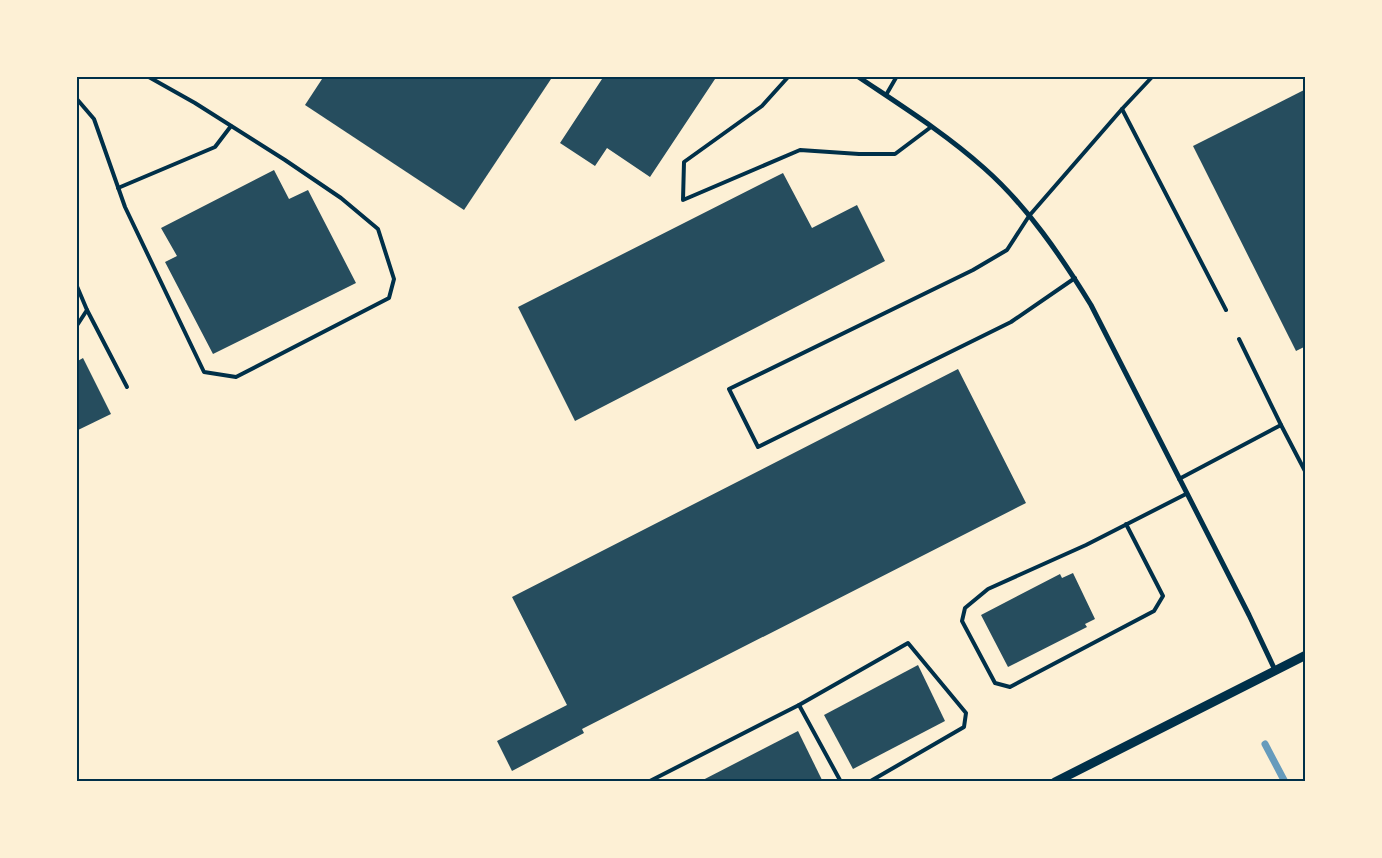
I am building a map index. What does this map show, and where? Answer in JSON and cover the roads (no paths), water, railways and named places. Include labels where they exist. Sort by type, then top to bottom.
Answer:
[{"type":"street","points":[[857,76],[959,147],[985,168],[1029,216],[1075,278],[1091,305],[1249,614],[1275,670]]},
{"type":"street","points":[[1055,782],[1306,655]]},
{"type":"lane","points":[[76,98],[94,119],[125,207],[204,372],[236,377],[389,298],[394,279],[378,229],[341,198],[195,103],[147,76]]},
{"type":"lane","points":[[789,76],[762,106],[684,162],[683,200],[800,150],[859,154],[895,154],[931,127]]},
{"type":"lane","points":[[886,95],[897,76]]},
{"type":"lane","points":[[1075,278],[1011,322],[758,447],[729,389],[973,270],[1007,250],[1029,216],[1153,76]]},
{"type":"lane","points":[[1122,109],[1226,310]]},
{"type":"lane","points":[[118,188],[216,147],[231,126]]},
{"type":"lane","points":[[76,284],[87,310],[127,387]]},
{"type":"lane","points":[[76,328],[87,310]]},
{"type":"lane","points":[[1239,339],[1306,473]]},
{"type":"lane","points":[[1179,479],[1281,425]]},
{"type":"lane","points":[[1126,524],[1163,596],[1154,611],[1010,687],[995,683],[962,621],[965,608],[988,589],[1086,545],[1126,524],[1186,494]]},
{"type":"lane","points":[[648,782],[800,705],[908,643],[966,713],[964,727],[869,782]]},
{"type":"lane","points":[[800,705],[841,782]]},
{"type":"waterway","points":[[1265,744],[1285,782]]}]
